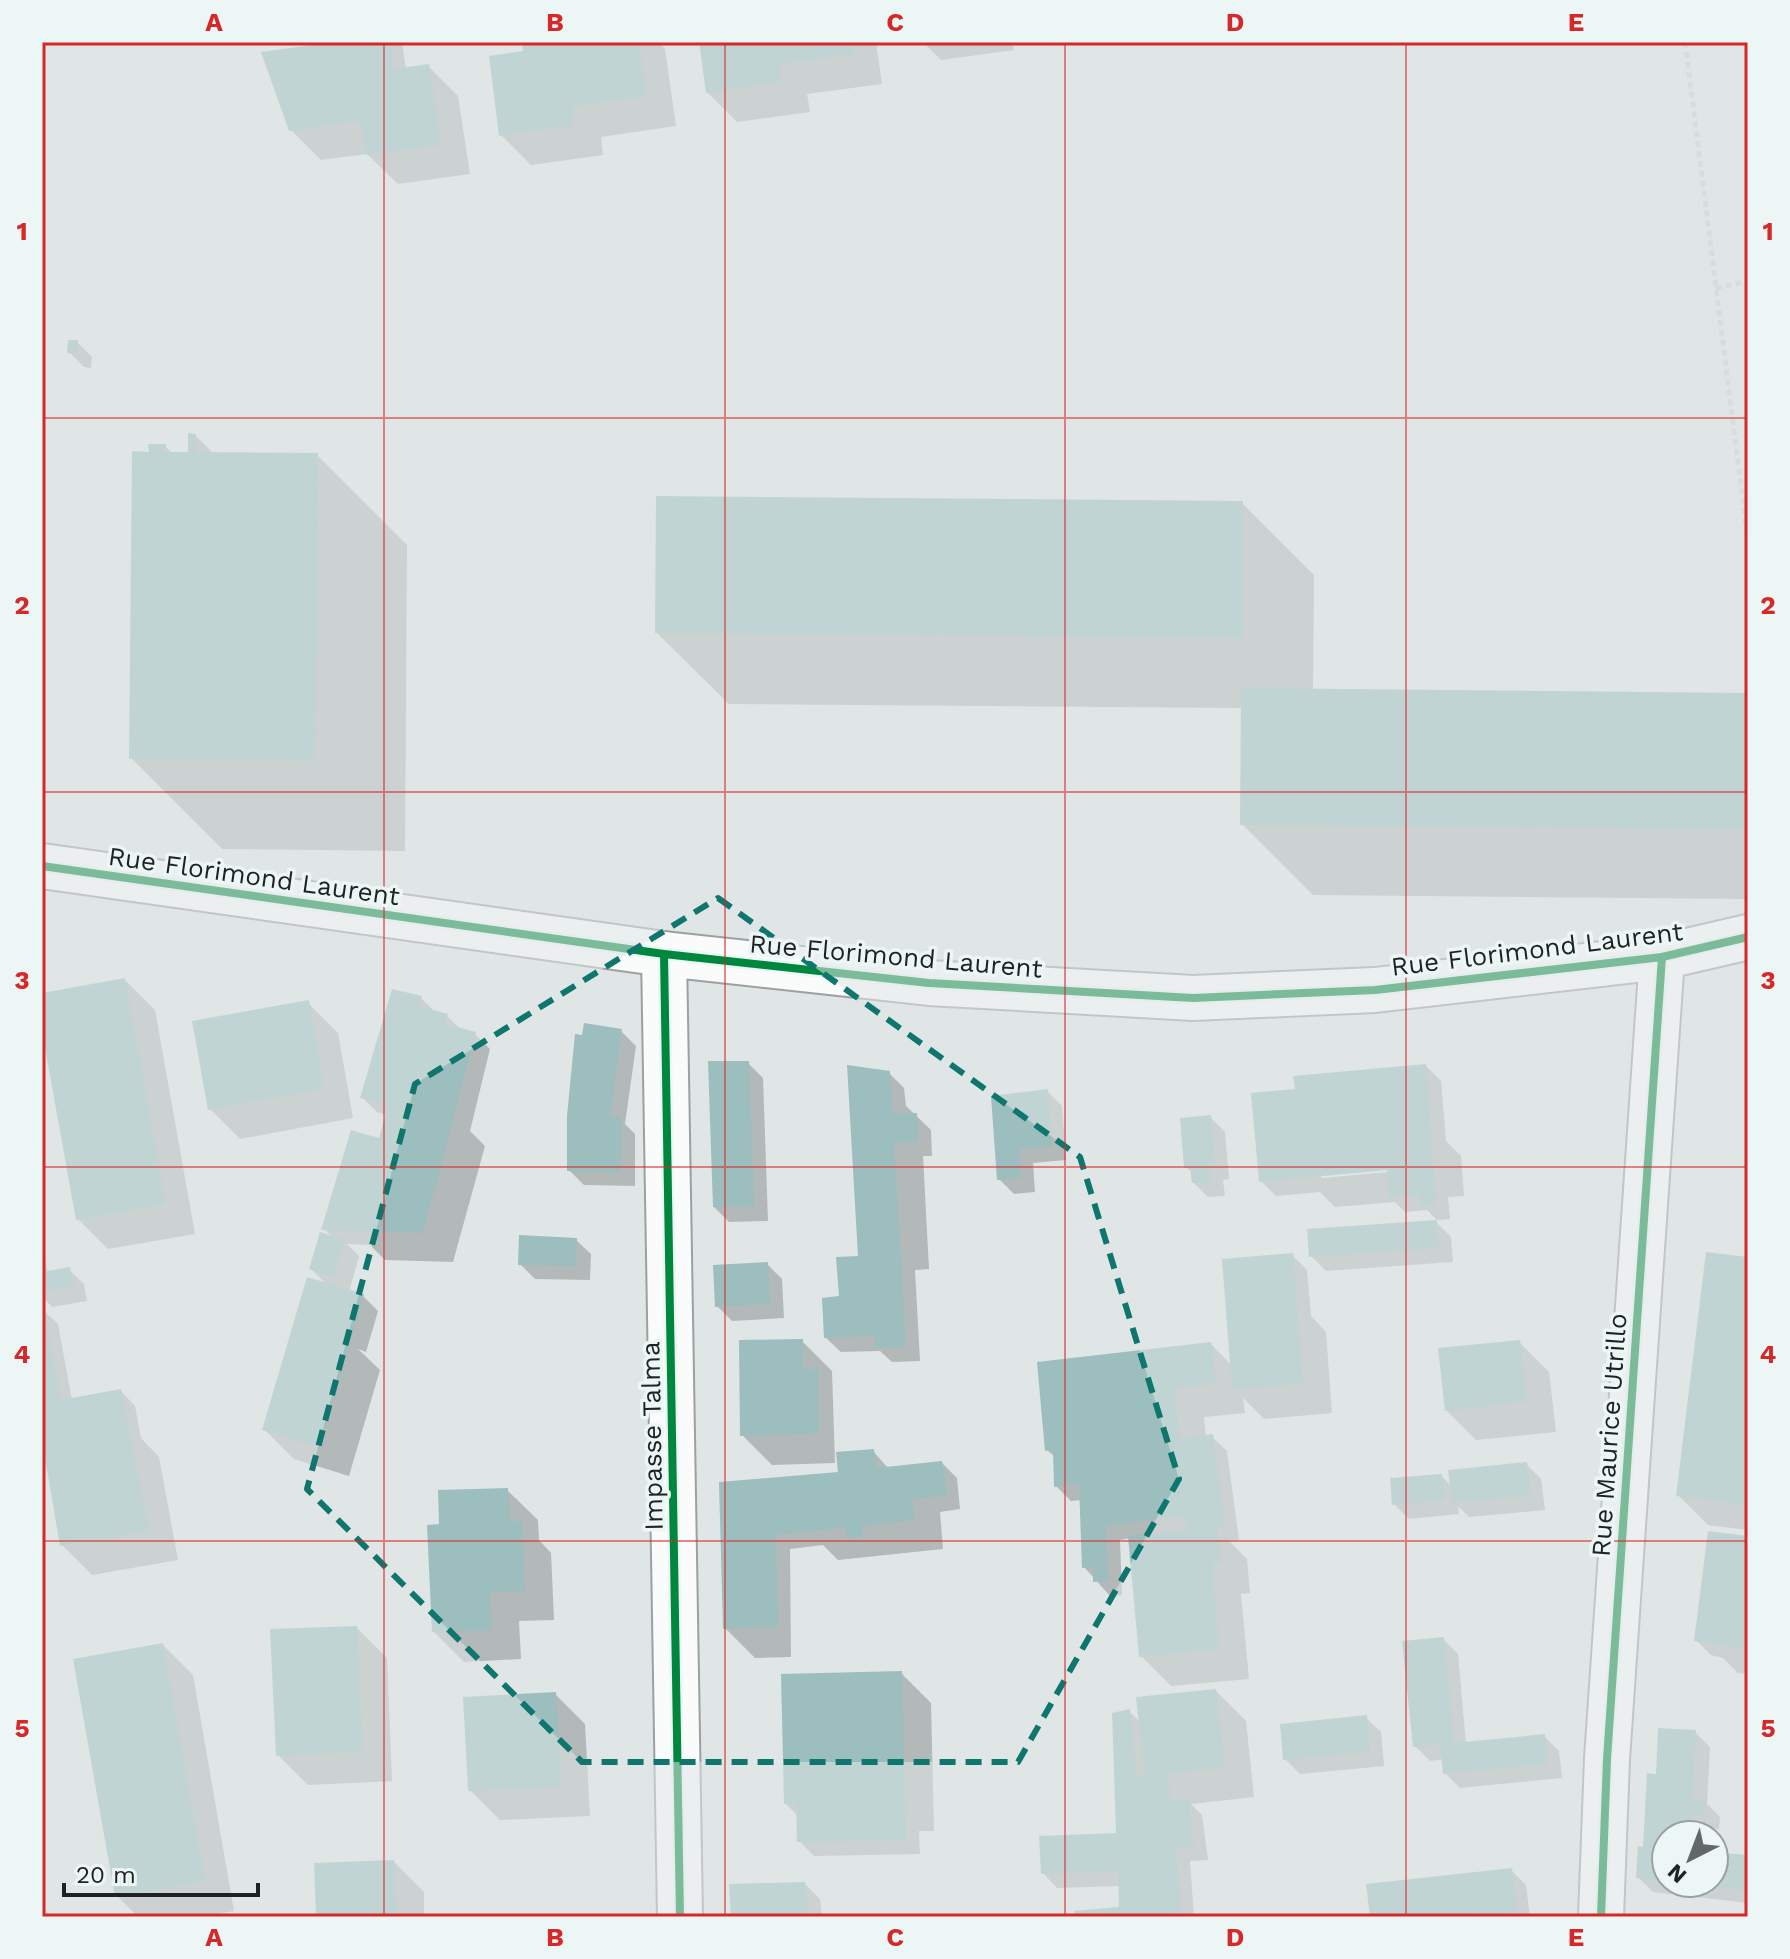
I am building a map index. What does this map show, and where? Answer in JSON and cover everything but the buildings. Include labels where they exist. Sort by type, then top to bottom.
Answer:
[{"type":"street","name":"Rue Florimond Laurent","points":[[42,866],[664,954],[929,983],[1193,998],[1375,990],[1662,957],[1748,937]]},
{"type":"street","name":"Impasse Talma","points":[[664,954],[680,1917]]},
{"type":"street","name":"Rue Maurice Utrillo","points":[[1601,1917],[1608,1743],[1662,957]]},
{"type":"path","points":[[1685,42],[1747,533]]},
{"type":"path","points":[[1716,288],[1748,281]]},
{"type":"highlighted area","points":[[718,898],[1080,1157],[1179,1479],[1018,1762],[582,1762],[307,1489],[415,1084]]},
{"type":"cycle path","points":[[42,866],[664,954],[929,983],[1193,998],[1375,990],[1662,957],[1748,937]]},
{"type":"cycle path","points":[[664,954],[680,1917]]},
{"type":"cycle path","points":[[1601,1917],[1607,1759],[1662,957]]}]
